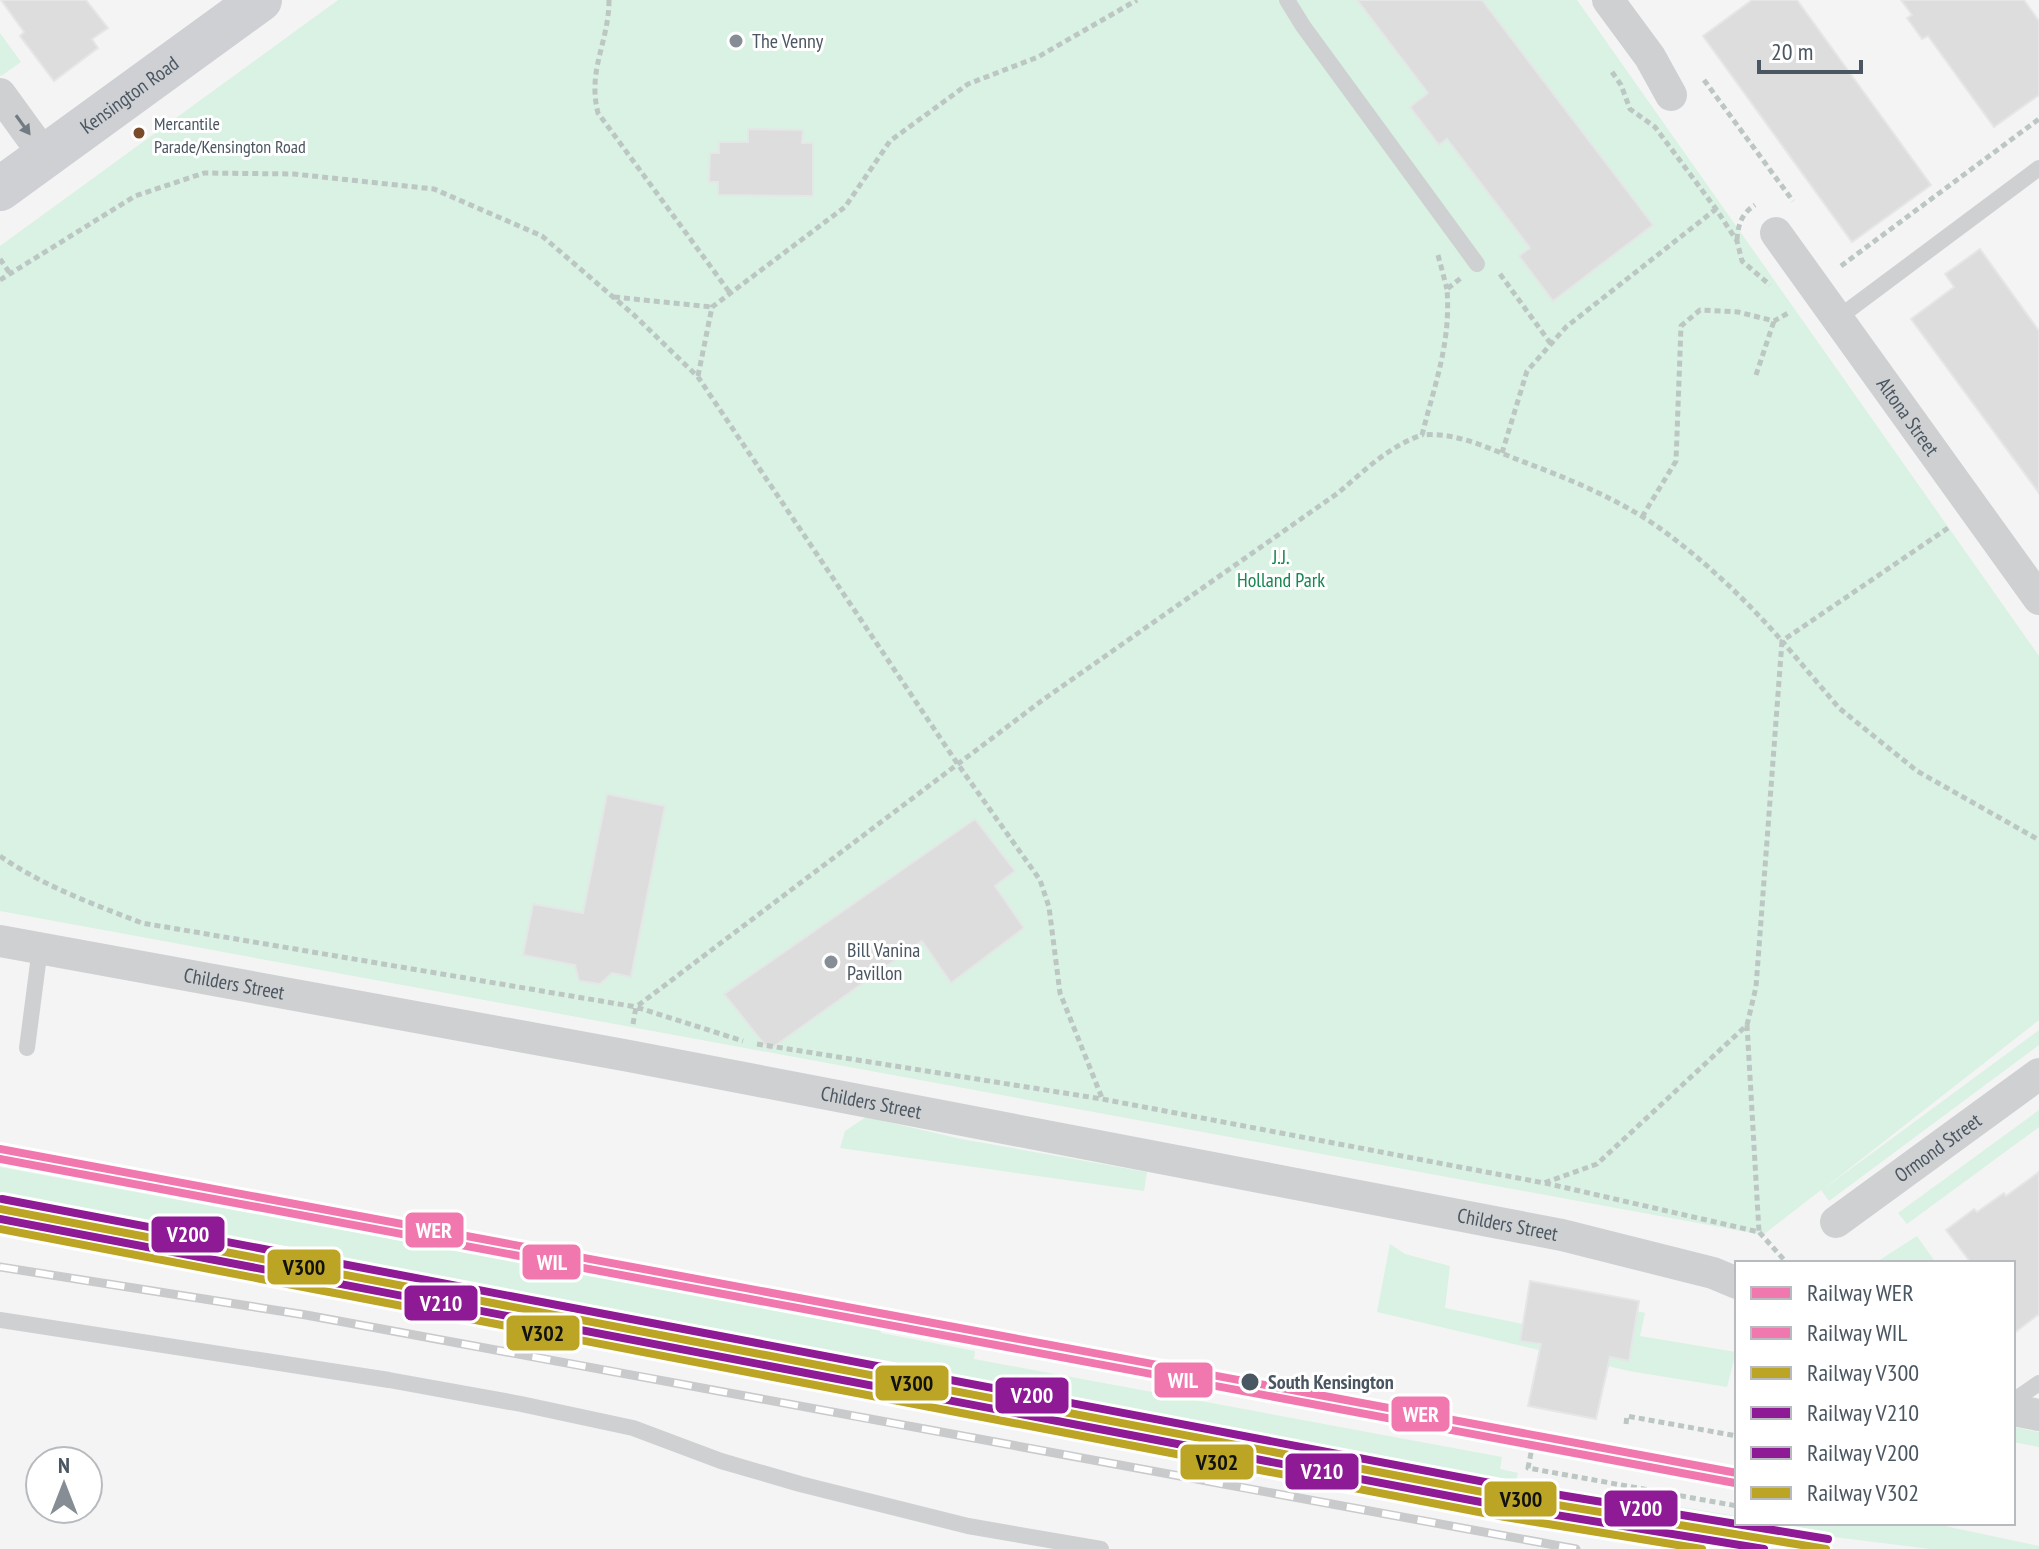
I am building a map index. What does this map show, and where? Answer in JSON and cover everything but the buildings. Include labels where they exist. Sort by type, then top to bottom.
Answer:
[{"type":"street","name":"Kensington Road","points":[[0,189],[260,0]]},
{"type":"street","points":[[1619,4],[1671,95]]},
{"type":"street","points":[[0,94],[45,156]]},
{"type":"street","name":"Altona Street","points":[[1776,233],[2039,599]]},
{"type":"street","name":"Childers Street","points":[[0,941],[629,1056],[1562,1235],[1713,1273],[1735,1282]]},
{"type":"street","name":"Ormond Street","points":[[1836,1222],[2039,1074]]},
{"type":"street","points":[[2015,1410],[2039,1415]]},
{"type":"lane","points":[[1287,0],[1477,264]]},
{"type":"lane","points":[[1838,318],[2039,168]]},
{"type":"lane","points":[[27,1048],[40,948]]},
{"type":"lane","points":[[0,1320],[389,1380],[549,1410],[633,1428],[721,1461],[800,1484],[968,1526],[1101,1549]]},
{"type":"lane","points":[[2015,1400],[2039,1383]]},
{"type":"path","points":[[609,0],[607,32],[595,68],[593,93],[598,113],[730,293]]},
{"type":"path","points":[[698,377],[712,307],[845,207],[890,141],[968,84],[1038,57],[1137,0]]},
{"type":"path","points":[[1612,72],[1621,85],[1630,109],[1655,127],[1716,209],[1737,241],[1742,261],[1772,288]]},
{"type":"path","points":[[1704,80],[1793,201]]},
{"type":"path","points":[[1841,266],[2039,119]]},
{"type":"path","points":[[0,280],[135,196],[204,173],[294,174],[434,189],[542,236],[614,297],[698,377],[957,763],[1040,880],[1049,907],[1060,993],[1102,1099]]},
{"type":"path","points":[[1502,453],[1527,371],[1566,327],[1716,209]]},
{"type":"path","points":[[1422,435],[1447,341],[1447,289],[1477,264],[1488,258],[1551,344]]},
{"type":"path","points":[[0,259],[9,272]]},
{"type":"path","points":[[614,297],[712,307]]},
{"type":"path","points":[[1642,517],[1676,461],[1681,326],[1700,310],[1738,312],[1774,321]]},
{"type":"path","points":[[1756,375],[1774,321],[1790,312]]},
{"type":"path","points":[[629,1056],[636,1007],[957,763],[1338,493],[1395,448],[1422,435],[1455,437],[1550,472],[1642,517],[1665,532],[1747,601],[1839,708],[1917,771],[2039,840]]},
{"type":"path","points":[[1782,641],[1948,528]]},
{"type":"path","points":[[1759,1232],[1747,1025],[1756,987],[1782,641]]},
{"type":"path","points":[[0,856],[19,870],[72,896],[142,923],[636,1007],[744,1042],[1102,1099],[1544,1183],[1759,1232],[1785,1261]]},
{"type":"path","points":[[1544,1183],[1597,1164],[1747,1025]]},
{"type":"path","points":[[1626,1424],[1627,1416],[1735,1436]]},
{"type":"path","points":[[1533,1443],[1528,1468],[1735,1506]]},
{"type":"green space","name":"J.J. Holland Park","points":[[338,0],[1577,0],[2039,656],[2039,1020],[1822,1190],[2039,1030],[2039,1045],[1829,1201],[1821,1190],[1763,1235],[0,911],[0,246]]},
{"type":"green space","points":[[0,33],[21,62],[1,76],[0,75]]},
{"type":"green space","points":[[2039,1110],[2039,1127],[1907,1224],[1898,1213]]},
{"type":"green space","points":[[866,1117],[961,1139],[1147,1172],[1144,1191],[840,1148],[845,1131]]},
{"type":"green space","points":[[0,1167],[880,1329],[881,1333],[975,1351],[974,1359],[1502,1457],[1500,1469],[1518,1473],[1516,1481],[1735,1516],[1735,1525],[1086,1407],[0,1195]]},
{"type":"green space","points":[[1917,1236],[1935,1261],[1878,1261]]},
{"type":"green space","points":[[1390,1244],[1405,1254],[1450,1266],[1445,1308],[1523,1324],[1520,1341],[1628,1361],[1637,1311],[1645,1313],[1640,1336],[1735,1352],[1735,1356],[1727,1387],[1629,1371],[1377,1312]]},
{"type":"green space","points":[[2015,1427],[2039,1432],[2039,1447],[2015,1442]]},
{"type":"green space","points":[[1737,1525],[1940,1525],[2039,1546],[2039,1549],[1930,1549]]},
{"type":"railway","points":[[0,1267],[306,1315],[1576,1549]]},
{"type":"rail line","name":"WER","points":[[0,1149],[1735,1473]]},
{"type":"rail line","name":"WIL","points":[[0,1159],[1735,1483]]},
{"type":"rail line","name":"V200","points":[[2,1199],[1511,1487],[1735,1524]]},
{"type":"rail line","name":"V300","points":[[0,1209],[1509,1497],[1826,1549]]},
{"type":"rail line","name":"V210","points":[[0,1219],[1507,1507],[1764,1549]]},
{"type":"rail line","name":"V302","points":[[0,1229],[1505,1517],[1702,1549]]},
{"type":"rail line","name":"V200","points":[[1743,1525],[1828,1539]]},
{"type":"place","name":"The Venny","points":[[736,41]]},
{"type":"place","name":"Mercantile Parade/Kensington Road","points":[[139,133]]},
{"type":"place","name":"Bill Vanina Pavillon","points":[[831,962]]},
{"type":"place","name":"South Kensington","points":[[1250,1382]]}]
